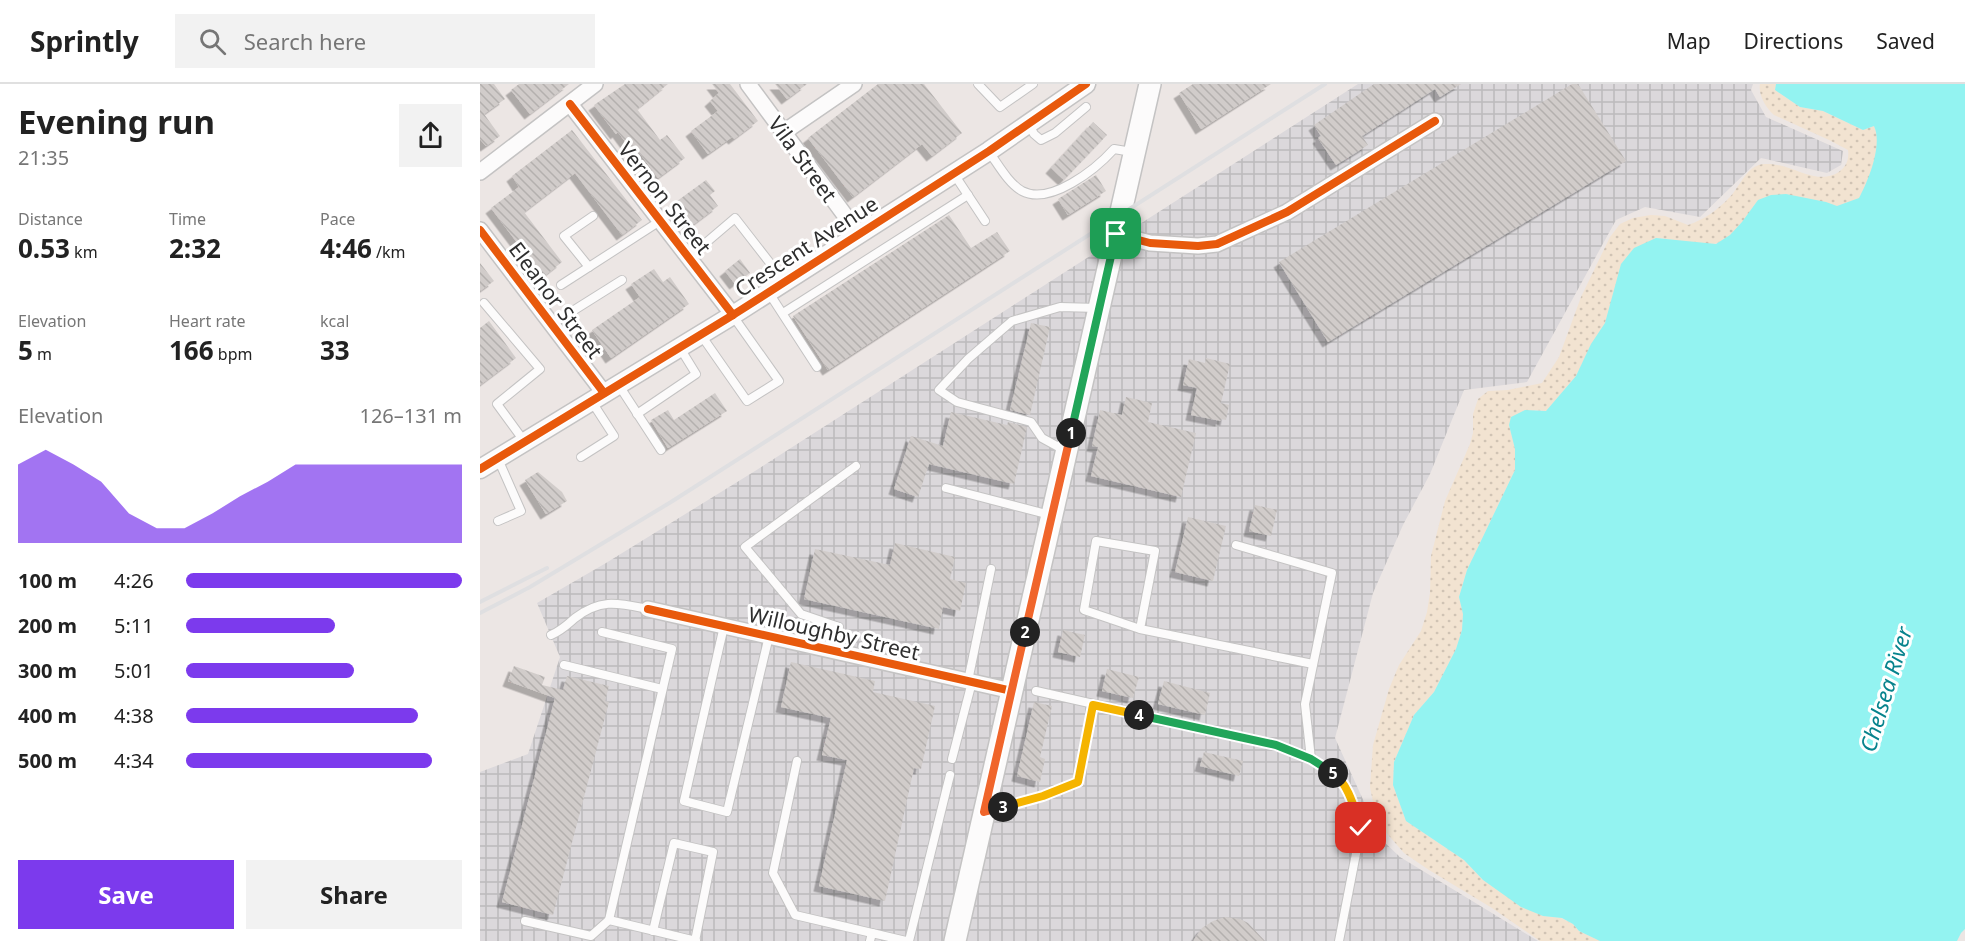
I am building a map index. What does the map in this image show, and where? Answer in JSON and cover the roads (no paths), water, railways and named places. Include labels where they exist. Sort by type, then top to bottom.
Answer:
[{"type":"main road","points":[[955,941],[1150,84]]},
{"type":"street","points":[[481,170],[595,84]]},
{"type":"street","name":"Vila Street","points":[[748,84],[858,233]]},
{"type":"street","points":[[784,132],[854,84]]},
{"type":"street","name":"Crescent Avenue","points":[[480,469],[733,315],[989,151],[1086,84]]},
{"type":"street","name":"Vernon Street","points":[[570,104],[733,315]]},
{"type":"street","points":[[1116,234],[1150,243],[1198,246],[1216,244],[1287,213],[1435,121]]},
{"type":"street","name":"Eleanor Street","points":[[480,230],[604,392]]},
{"type":"street","name":"Willoughby Street","points":[[648,609],[1012,691]]},
{"type":"lane","points":[[978,84],[1000,108],[1033,84]]},
{"type":"lane","points":[[1029,123],[1034,134],[1041,140],[1054,133],[1086,107]]},
{"type":"lane","points":[[989,151],[1013,184],[1021,191],[1040,195],[1063,188],[1092,170],[1114,149],[1134,153]]},
{"type":"lane","points":[[953,173],[985,221]]},
{"type":"lane","points":[[783,313],[968,195]]},
{"type":"lane","points":[[589,267],[564,236],[593,216]]},
{"type":"lane","points":[[688,258],[735,218],[784,281]]},
{"type":"lane","points":[[561,285],[660,221]]},
{"type":"lane","points":[[552,324],[622,280]]},
{"type":"lane","points":[[769,291],[817,367]]},
{"type":"lane","points":[[484,303],[540,369],[497,404],[525,442]]},
{"type":"lane","points":[[1066,451],[1042,438],[1031,422],[957,402],[939,390],[968,359],[1012,321],[1060,307],[1099,308]]},
{"type":"lane","points":[[701,334],[747,401],[779,381],[733,315]]},
{"type":"lane","points":[[637,414],[696,374],[679,347]]},
{"type":"lane","points":[[604,392],[637,414],[661,450]]},
{"type":"lane","points":[[581,457],[614,436],[604,392]]},
{"type":"lane","points":[[498,459],[521,511],[498,521]]},
{"type":"lane","points":[[831,651],[839,627],[801,614],[745,547],[856,466]]},
{"type":"lane","points":[[946,488],[1052,515]]},
{"type":"lane","points":[[1140,629],[1155,551],[1096,541],[1084,610],[1140,629],[1313,664]]},
{"type":"lane","points":[[1236,545],[1332,573],[1305,704],[1311,759]]},
{"type":"lane","points":[[952,759],[970,682],[992,568]]},
{"type":"lane","points":[[551,635],[560,632],[588,610],[602,604],[612,602],[648,609]]},
{"type":"lane","points":[[724,626],[684,801],[727,812],[769,636]]},
{"type":"lane","points":[[525,921],[591,936],[609,920],[672,649],[602,633]]},
{"type":"lane","points":[[564,665],[662,689]]},
{"type":"lane","points":[[1036,691],[1276,745],[1311,759],[1340,778],[1353,804],[1361,828],[1339,941]]},
{"type":"lane","points":[[984,812],[1043,796],[1078,782],[1093,705]]},
{"type":"lane","points":[[797,761],[773,873],[795,915],[871,937],[907,941],[950,775]]},
{"type":"lane","points":[[609,920],[653,931],[695,941],[713,852],[674,843],[653,931]]},
{"type":"water","name":"Chelsea River","points":[[1776,84],[1965,84],[1965,929],[1957,941],[1600,941],[1579,931],[1573,924],[1562,918],[1543,916],[1521,907],[1483,880],[1464,860],[1406,821],[1393,785],[1394,762],[1414,715],[1434,692],[1456,649],[1462,630],[1463,614],[1459,597],[1467,570],[1515,470],[1515,449],[1509,425],[1511,417],[1525,410],[1546,411],[1576,376],[1591,344],[1605,323],[1621,264],[1634,248],[1656,238],[1716,244],[1730,235],[1758,200],[1771,195],[1786,194],[1837,206],[1859,198],[1876,153],[1874,126],[1863,130],[1823,111],[1800,107],[1775,90]]},
{"type":"railway","points":[[480,613],[530,587],[671,502],[1325,84]]},
{"type":"railway","points":[[480,602],[547,568]]}]
